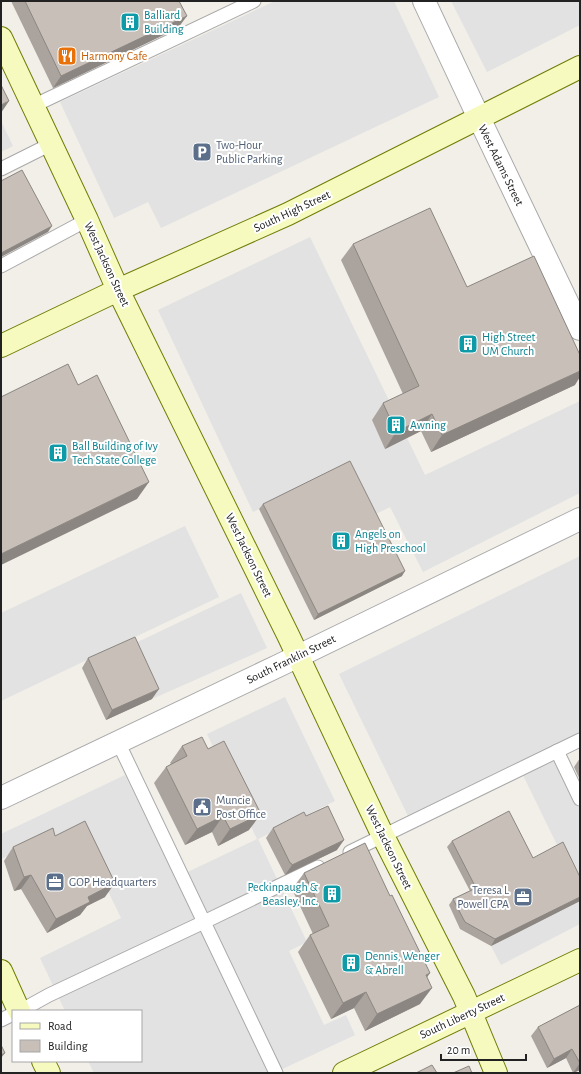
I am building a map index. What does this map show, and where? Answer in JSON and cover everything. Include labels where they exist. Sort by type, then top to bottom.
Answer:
[{"type":"main road","name":"West Jackson Street","points":[[1,38],[87,220],[118,290],[298,656],[383,836],[464,996],[496,1073]]},
{"type":"main road","name":"South High Street","points":[[1,346],[118,290],[288,214],[580,67]]},
{"type":"main road","name":"South Liberty Street","points":[[344,1073],[580,960]]},
{"type":"main road","points":[[1,971],[20,1010]]},
{"type":"main road","points":[[44,1062],[49,1073]]},
{"type":"street","name":"West Adams Street","points":[[424,1],[580,329]]},
{"type":"street","name":"South Franklin Street","points":[[1,798],[580,519]]},
{"type":"lane","points":[[33,106],[254,1]]},
{"type":"lane","points":[[1,169],[51,144]]},
{"type":"lane","points":[[1,266],[87,220]]},
{"type":"lane","points":[[22,1010],[49,995],[204,922],[580,740]]},
{"type":"lane","points":[[118,742],[276,1073]]},
{"type":"lane","points":[[557,751],[580,799]]},
{"type":"lane","points":[[1,1020],[12,1014]]},
{"type":"shaded area","name":"Two-Hour Public Parking","points":[[275,1],[394,1],[439,97],[161,228],[148,202],[114,218],[60,102]]},
{"type":"shaded area","points":[[451,1],[580,1],[580,25],[487,72]]},
{"type":"shaded area","points":[[1,121],[13,146],[1,152]]},
{"type":"shaded area","points":[[310,237],[425,475],[580,401],[580,493],[423,572],[390,507],[372,516],[347,466],[253,512],[158,310]]},
{"type":"shaded area","points":[[185,526],[219,597],[1,701],[1,613]]},
{"type":"shaded area","points":[[580,556],[580,734],[408,816],[339,674]]},
{"type":"shaded area","points":[[241,593],[267,648],[152,699],[127,647]]},
{"type":"shaded area","points":[[285,697],[335,801],[258,839],[307,942],[289,951],[324,1025],[346,1015],[355,1035],[274,1073],[94,1073],[88,1062],[142,1062],[142,1010],[65,1010],[40,958],[121,918],[78,829],[43,839],[1,859],[1,834],[125,775],[175,878],[257,839],[207,734]]},
{"type":"shaded area","points":[[557,751],[580,808],[580,892],[520,769]]},
{"type":"shaded area","points":[[580,901],[580,924],[501,965],[491,946]]},
{"type":"building","points":[[25,1],[179,1],[187,16],[61,76]]},
{"type":"building","points":[[1,85],[9,101],[1,105]]},
{"type":"building","points":[[22,170],[52,226],[1,253],[1,181]]},
{"type":"building","name":"High Street UM Church","points":[[430,208],[467,287],[534,256],[580,355],[580,371],[442,435],[432,414],[396,432],[383,403],[419,386],[353,244]]},
{"type":"building","name":"Ball Building of Ivy Tech State College","points":[[68,364],[78,385],[97,375],[149,482],[1,554],[1,397]]},
{"type":"building","name":"Angels on High Preschool","points":[[350,461],[405,571],[318,614],[263,504]]},
{"type":"building","points":[[135,637],[159,689],[112,710],[88,658]]},
{"type":"building","name":"Muncie Post Office","points":[[202,737],[208,749],[224,741],[261,814],[230,829],[223,816],[197,829],[166,767],[187,756],[182,746]]},
{"type":"building","points":[[328,806],[344,840],[292,865],[273,828],[304,812],[306,816]]},
{"type":"building","points":[[509,811],[533,858],[563,842],[580,877],[580,897],[495,939],[465,922],[453,899],[476,888],[452,841]]},
{"type":"building","name":"GOP Headquarters","points":[[85,821],[115,883],[88,897],[90,902],[56,919],[31,875],[24,877],[13,847],[53,828],[55,836]]},
{"type":"building","points":[[365,843],[390,896],[392,895],[430,973],[426,975],[432,988],[377,1014],[366,992],[343,1003],[310,935],[329,926],[304,873]]},
{"type":"building","points":[[580,1005],[580,1063],[572,1049],[554,1059],[538,1027]]},
{"type":"building","points":[[1,1045],[5,1053],[1,1055]]},
{"type":"building","points":[[432,1065],[437,1073],[416,1073]]},
{"type":"building","points":[[469,1066],[472,1073],[453,1073]]},
{"type":"place","name":"Balliard Building","points":[[130,22]]},
{"type":"place","name":"Harmony Cafe","points":[[67,56]]},
{"type":"place","name":"Two-Hour Public Parking","points":[[202,152]]},
{"type":"place","name":"High Street UM Church","points":[[468,344]]},
{"type":"place","name":"Awning","points":[[396,425]]},
{"type":"place","name":"Ball Building of Ivy Tech State College","points":[[58,453]]},
{"type":"place","name":"Angels on High Preschool","points":[[341,541]]},
{"type":"place","name":"Muncie Post Office","points":[[202,807]]},
{"type":"place","name":"GOP Headquarters","points":[[55,882]]},
{"type":"place","name":"Peckinpaugh & Beasley, Inc.","points":[[332,894]]},
{"type":"place","name":"Teresa L Powell CPA","points":[[523,897]]},
{"type":"place","name":"Dennis, Wenger & Abrell","points":[[351,963]]}]
